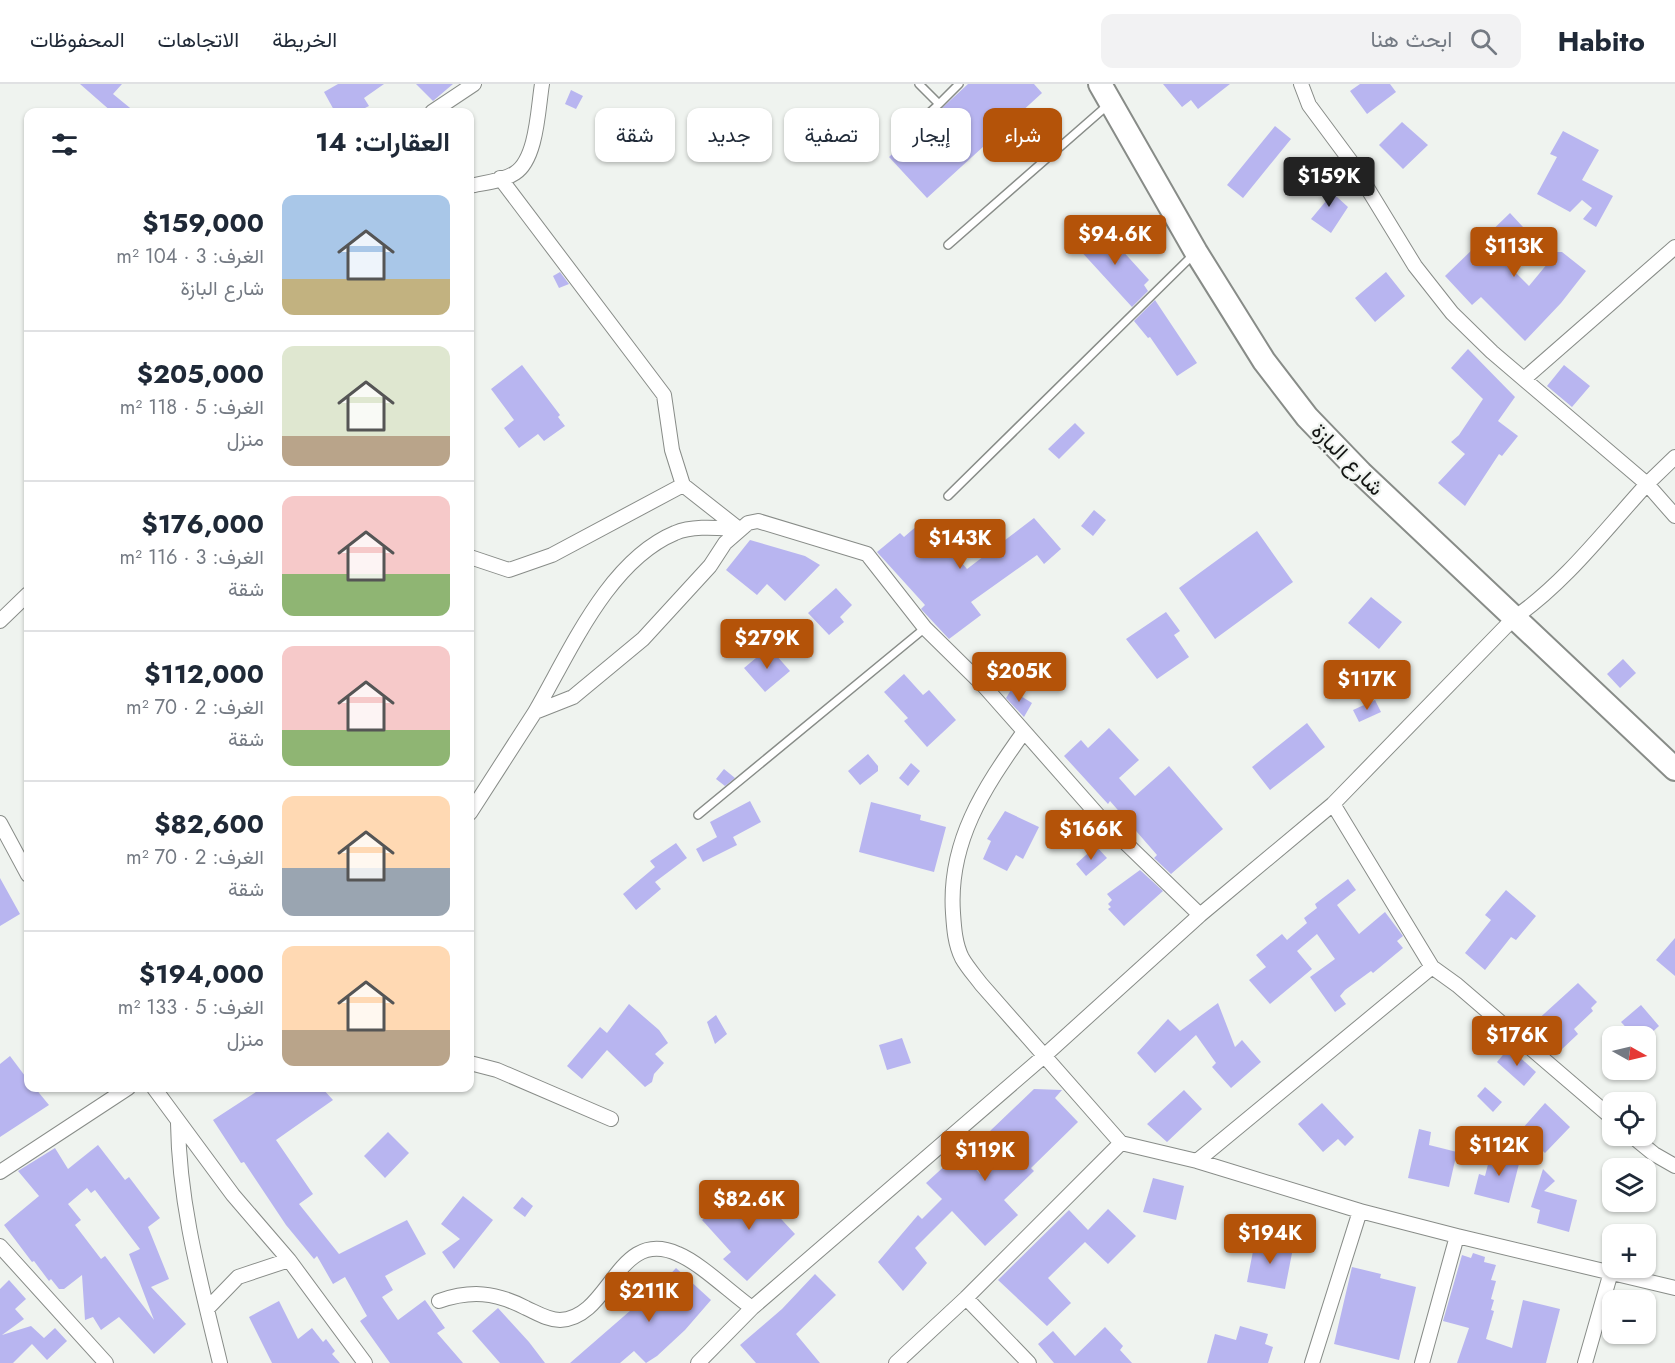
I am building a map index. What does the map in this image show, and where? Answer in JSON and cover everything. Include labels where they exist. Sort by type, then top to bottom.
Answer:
[{"type":"main road","name":"شارع البازة","points":[[1105,93],[1196,252],[1264,361],[1307,417],[1514,618],[1675,769]]},
{"type":"street","points":[[438,108],[474,84]]},
{"type":"street","points":[[474,185],[515,173],[525,163],[531,149],[542,84]]},
{"type":"street","points":[[1301,84],[1309,105],[1352,163],[1415,266],[1452,313],[1524,379],[1647,484],[1675,516]]},
{"type":"street","points":[[500,178],[664,395],[672,450],[683,485],[739,529]]},
{"type":"street","points":[[1524,379],[1675,247]]},
{"type":"street","points":[[698,1363],[752,1308],[1043,1057],[1200,915],[1333,804],[1514,618],[1536,603],[1581,558],[1647,484],[1675,458]]},
{"type":"street","points":[[474,558],[509,570],[552,555],[683,485]]},
{"type":"street","points":[[535,712],[573,697],[643,639],[710,566],[725,543],[748,523],[765,522],[824,542],[858,549],[875,564],[925,628],[984,686],[1023,733],[1104,822],[1200,915]]},
{"type":"street","points":[[474,807],[535,712],[602,597],[634,558],[676,532],[710,528],[739,529]]},
{"type":"street","points":[[0,621],[24,598]]},
{"type":"street","points":[[1023,733],[986,786],[963,833],[953,872],[955,937],[963,958],[1043,1057],[1120,1143],[1197,1161],[1360,1211],[1602,1270]]},
{"type":"street","points":[[1333,804],[1432,968],[1457,985],[1602,1109]]},
{"type":"street","points":[[0,823],[24,868]]},
{"type":"street","points":[[1197,1161],[1432,968]]},
{"type":"street","points":[[474,1064],[497,1070],[611,1119]]},
{"type":"street","points":[[0,1172],[122,1092]]},
{"type":"street","points":[[157,1092],[233,1195],[289,1260],[365,1363]]},
{"type":"street","points":[[178,1123],[178,1166],[185,1213],[220,1363]]},
{"type":"street","points":[[896,1363],[966,1298],[1120,1143]]},
{"type":"street","points":[[1644,1146],[1675,1166]]},
{"type":"street","points":[[1312,1363],[1360,1211]]},
{"type":"street","points":[[1422,1363],[1457,1236]]},
{"type":"street","points":[[0,1245],[106,1363]]},
{"type":"street","points":[[439,1301],[475,1292],[486,1293],[497,1295],[544,1317],[560,1320],[574,1317],[591,1305],[626,1262],[646,1250],[662,1248],[680,1254],[752,1308]]},
{"type":"street","points":[[207,1309],[238,1276],[289,1260]]},
{"type":"street","points":[[1585,1363],[1609,1278]]},
{"type":"street","points":[[1635,1278],[1675,1288]]},
{"type":"street","points":[[966,1298],[1029,1363]]},
{"type":"lane","points":[[919,84],[939,104]]},
{"type":"lane","points":[[935,108],[959,84]]},
{"type":"lane","points":[[948,245],[1105,93]]},
{"type":"lane","points":[[948,496],[1196,252]]},
{"type":"lane","points":[[699,815],[925,628]]},
{"type":"building","points":[[80,84],[122,84],[113,94],[130,108],[107,108]]},
{"type":"building","points":[[338,84],[384,84],[364,98],[369,106],[365,108],[333,108],[324,92]]},
{"type":"building","points":[[416,84],[453,84],[433,101]]},
{"type":"building","points":[[968,84],[1034,84],[1042,93],[1026,108],[983,108],[983,147],[971,158],[971,108],[942,108]]},
{"type":"building","points":[[1163,84],[1230,84],[1198,109],[1191,100],[1182,107]]},
{"type":"building","points":[[1360,84],[1390,84],[1396,92],[1367,114],[1350,91]]},
{"type":"building","points":[[571,90],[583,96],[576,109],[565,104]]},
{"type":"building","points":[[1402,122],[1428,145],[1403,169],[1379,145]]},
{"type":"building","points":[[1275,126],[1291,139],[1243,198],[1227,185]]},
{"type":"building","points":[[1563,131],[1599,150],[1582,180],[1613,196],[1596,227],[1583,219],[1592,208],[1582,200],[1570,212],[1537,194],[1557,157],[1550,154]]},
{"type":"building","points":[[894,162],[966,162],[927,198]]},
{"type":"building","points":[[1315,177],[1348,207],[1331,233],[1311,219],[1326,201],[1311,181]]},
{"type":"building","points":[[1510,213],[1538,243],[1511,268],[1529,286],[1557,252],[1562,252],[1586,271],[1561,303],[1525,341],[1481,297],[1472,305],[1445,276]]},
{"type":"building","points":[[1101,227],[1149,280],[1144,285],[1148,291],[1132,307],[1078,248]]},
{"type":"building","points":[[560,272],[569,284],[559,288],[553,276]]},
{"type":"building","points":[[1386,272],[1405,296],[1375,322],[1355,298]]},
{"type":"building","points":[[1155,300],[1197,363],[1177,376],[1150,337],[1148,338],[1134,321]]},
{"type":"building","points":[[1468,349],[1515,397],[1498,421],[1518,436],[1502,456],[1499,454],[1465,506],[1438,483],[1465,454],[1451,442],[1459,435],[1483,399],[1451,368]]},
{"type":"building","points":[[522,365],[560,415],[558,417],[565,426],[544,441],[538,434],[519,448],[504,428],[514,420],[491,389]]},
{"type":"building","points":[[1564,365],[1590,386],[1572,407],[1547,386]]},
{"type":"building","points":[[1075,423],[1085,433],[1059,459],[1048,449]]},
{"type":"building","points":[[1094,510],[1106,520],[1093,536],[1081,526]]},
{"type":"building","points":[[1034,518],[1061,549],[1044,564],[1037,555],[971,602],[981,615],[949,639],[921,609],[925,605],[877,552],[900,533],[904,537],[925,519],[967,569]]},
{"type":"building","points":[[1257,531],[1293,582],[1215,639],[1179,588]]},
{"type":"building","points":[[750,540],[805,556],[820,565],[785,601],[767,584],[757,595],[726,570]]},
{"type":"building","points":[[836,588],[852,605],[840,617],[844,622],[829,635],[808,613]]},
{"type":"building","points":[[1371,597],[1402,622],[1379,649],[1348,623]]},
{"type":"building","points":[[1166,612],[1180,631],[1174,635],[1189,657],[1157,679],[1126,639]]},
{"type":"building","points":[[769,647],[790,671],[765,692],[744,668]]},
{"type":"building","points":[[1623,659],[1636,673],[1620,688],[1607,674]]},
{"type":"building","points":[[904,674],[923,695],[929,690],[956,720],[927,747],[904,721],[908,718],[884,692]]},
{"type":"building","points":[[1011,690],[1032,703],[1024,717],[1006,698]]},
{"type":"building","points":[[1375,700],[1381,712],[1359,722],[1353,710]]},
{"type":"building","points":[[1307,723],[1325,747],[1270,790],[1252,767]]},
{"type":"building","points":[[1109,728],[1139,760],[1119,778],[1135,796],[1169,766],[1223,829],[1171,874],[1154,858],[1157,855],[1110,801],[1108,804],[1064,756],[1081,740],[1088,748]]},
{"type":"building","points":[[868,754],[878,766],[878,771],[860,785],[848,771]]},
{"type":"building","points":[[911,763],[920,771],[908,786],[899,778]]},
{"type":"building","points":[[724,769],[735,778],[725,786],[716,779]]},
{"type":"building","points":[[750,801],[761,822],[733,837],[737,845],[703,862],[696,849],[717,837],[710,822]]},
{"type":"building","points":[[871,802],[921,815],[920,820],[946,827],[934,872],[859,852]]},
{"type":"building","points":[[1005,811],[1039,827],[1023,859],[1016,855],[1007,871],[983,859],[991,841],[987,839]]},
{"type":"building","points":[[676,843],[687,858],[655,882],[661,889],[636,910],[623,894],[655,867],[650,861]]},
{"type":"building","points":[[1096,846],[1107,858],[1086,876],[1076,864]]},
{"type":"building","points":[[1140,870],[1163,891],[1124,926],[1108,909],[1111,907],[1108,904],[1112,900],[1107,894]]},
{"type":"building","points":[[0,878],[20,914],[0,926]]},
{"type":"building","points":[[1348,879],[1356,890],[1337,905],[1359,934],[1385,912],[1403,936],[1397,941],[1403,948],[1373,973],[1371,971],[1345,990],[1340,996],[1346,1004],[1335,1012],[1310,977],[1335,959],[1317,934],[1297,951],[1312,969],[1270,1004],[1249,980],[1266,967],[1256,955],[1282,934],[1287,940],[1307,923],[1304,918],[1317,908],[1315,904]]},
{"type":"building","points":[[1506,890],[1536,916],[1516,940],[1511,937],[1485,970],[1465,953],[1491,920],[1485,915]]},
{"type":"building","points":[[1675,938],[1675,976],[1656,960]]},
{"type":"building","points":[[1578,983],[1597,1002],[1591,1008],[1593,1011],[1574,1029],[1578,1034],[1560,1051],[1534,1023]]},
{"type":"building","points":[[1218,1003],[1235,1047],[1242,1040],[1261,1062],[1231,1088],[1212,1067],[1216,1063],[1196,1035],[1155,1073],[1137,1053],[1168,1019],[1180,1031]]},
{"type":"building","points":[[629,1004],[659,1030],[668,1043],[655,1054],[664,1063],[654,1074],[652,1082],[645,1087],[607,1050],[582,1079],[567,1066],[600,1027],[607,1033]]},
{"type":"building","points":[[1641,1005],[1659,1026],[1656,1029],[1656,1026],[1625,1026],[1621,1022]]},
{"type":"building","points":[[716,1015],[727,1034],[715,1044],[707,1022]]},
{"type":"building","points":[[902,1038],[911,1063],[887,1070],[879,1045]]},
{"type":"building","points":[[1507,1050],[1512,1055],[1514,1052],[1536,1072],[1524,1086],[1497,1062]]},
{"type":"building","points":[[10,1056],[24,1075],[24,1092],[38,1092],[49,1105],[0,1137],[0,1064]]},
{"type":"building","points":[[1485,1087],[1502,1102],[1493,1112],[1477,1096]]},
{"type":"building","points":[[1034,1089],[1062,1090],[1055,1098],[1078,1122],[1031,1168],[1034,1171],[1004,1200],[1018,1215],[985,1246],[952,1211],[915,1248],[927,1263],[903,1291],[878,1262],[918,1215],[922,1219],[942,1199],[926,1183],[960,1152],[980,1174],[1006,1148],[990,1131]]},
{"type":"building","points":[[1184,1090],[1202,1109],[1167,1142],[1147,1124]]},
{"type":"building","points":[[256,1092],[326,1092],[333,1100],[276,1140],[313,1194],[299,1204],[339,1254],[407,1220],[426,1254],[385,1276],[393,1290],[382,1297],[398,1320],[425,1300],[445,1328],[437,1333],[463,1363],[390,1363],[360,1321],[367,1316],[345,1277],[333,1284],[317,1256],[314,1259],[286,1225],[213,1120]]},
{"type":"building","points":[[1322,1103],[1354,1137],[1345,1146],[1338,1139],[1323,1152],[1298,1124]]},
{"type":"building","points":[[1545,1103],[1570,1127],[1545,1153],[1521,1130]]},
{"type":"building","points":[[1419,1129],[1431,1132],[1429,1145],[1457,1152],[1449,1187],[1408,1178]]},
{"type":"building","points":[[388,1132],[409,1153],[385,1178],[364,1156]]},
{"type":"building","points":[[98,1145],[125,1180],[129,1177],[160,1218],[148,1227],[169,1279],[151,1287],[186,1324],[154,1354],[119,1317],[101,1330],[93,1317],[85,1320],[82,1275],[64,1289],[59,1289],[51,1279],[49,1281],[34,1261],[32,1262],[4,1225],[39,1196],[18,1171],[55,1148],[68,1169]],"holes":[[[87,1188],[91,1193],[95,1190],[140,1249],[129,1254],[154,1320],[105,1256],[101,1259],[75,1225],[81,1220],[68,1204]]]},
{"type":"building","points":[[1492,1149],[1521,1156],[1509,1203],[1474,1194],[1479,1174],[1485,1176]]},
{"type":"building","points":[[1543,1169],[1555,1181],[1544,1191],[1577,1200],[1569,1232],[1537,1223],[1540,1210],[1531,1207]]},
{"type":"building","points":[[1153,1178],[1184,1186],[1176,1220],[1143,1212]]},
{"type":"building","points":[[745,1180],[795,1234],[747,1281],[723,1259],[731,1252],[702,1220],[717,1208],[720,1213],[741,1196],[736,1188]]},
{"type":"building","points":[[463,1196],[493,1220],[454,1269],[442,1252],[460,1239],[441,1224]]},
{"type":"building","points":[[522,1197],[533,1206],[525,1217],[513,1208]]},
{"type":"building","points":[[1108,1209],[1136,1236],[1108,1264],[1085,1242],[1048,1278],[1071,1303],[1047,1326],[998,1280],[1069,1210],[1088,1230]]},
{"type":"building","points":[[1255,1241],[1293,1248],[1285,1289],[1247,1282]]},
{"type":"building","points":[[1473,1253],[1485,1257],[1484,1262],[1496,1265],[1491,1280],[1496,1281],[1491,1299],[1494,1300],[1491,1310],[1494,1311],[1486,1339],[1512,1348],[1523,1300],[1560,1309],[1546,1363],[1457,1363],[1469,1328],[1443,1321],[1462,1255],[1471,1258]]},
{"type":"building","points":[[1352,1267],[1381,1274],[1380,1278],[1416,1287],[1399,1360],[1334,1344]]},
{"type":"building","points":[[676,1268],[711,1300],[685,1330],[657,1356],[646,1363],[634,1351],[620,1363],[570,1363],[631,1310],[625,1305],[642,1289],[649,1297]]},
{"type":"building","points":[[815,1274],[836,1295],[796,1334],[820,1363],[756,1363],[740,1345],[782,1309]]},
{"type":"building","points":[[9,1280],[26,1299],[15,1309],[24,1319],[2,1335],[31,1326],[44,1338],[55,1328],[67,1341],[47,1360],[32,1344],[13,1363],[0,1363],[0,1289]]},
{"type":"building","points":[[279,1301],[298,1339],[312,1328],[323,1342],[326,1339],[335,1351],[332,1354],[340,1363],[272,1363],[249,1317]]},
{"type":"building","points":[[498,1308],[545,1363],[500,1363],[472,1331]]},
{"type":"building","points":[[1240,1326],[1268,1334],[1265,1344],[1273,1347],[1268,1363],[1207,1363],[1215,1334],[1236,1340]]},
{"type":"building","points":[[1105,1327],[1123,1346],[1120,1350],[1132,1363],[1054,1363],[1038,1344],[1053,1331],[1075,1356]]}]
